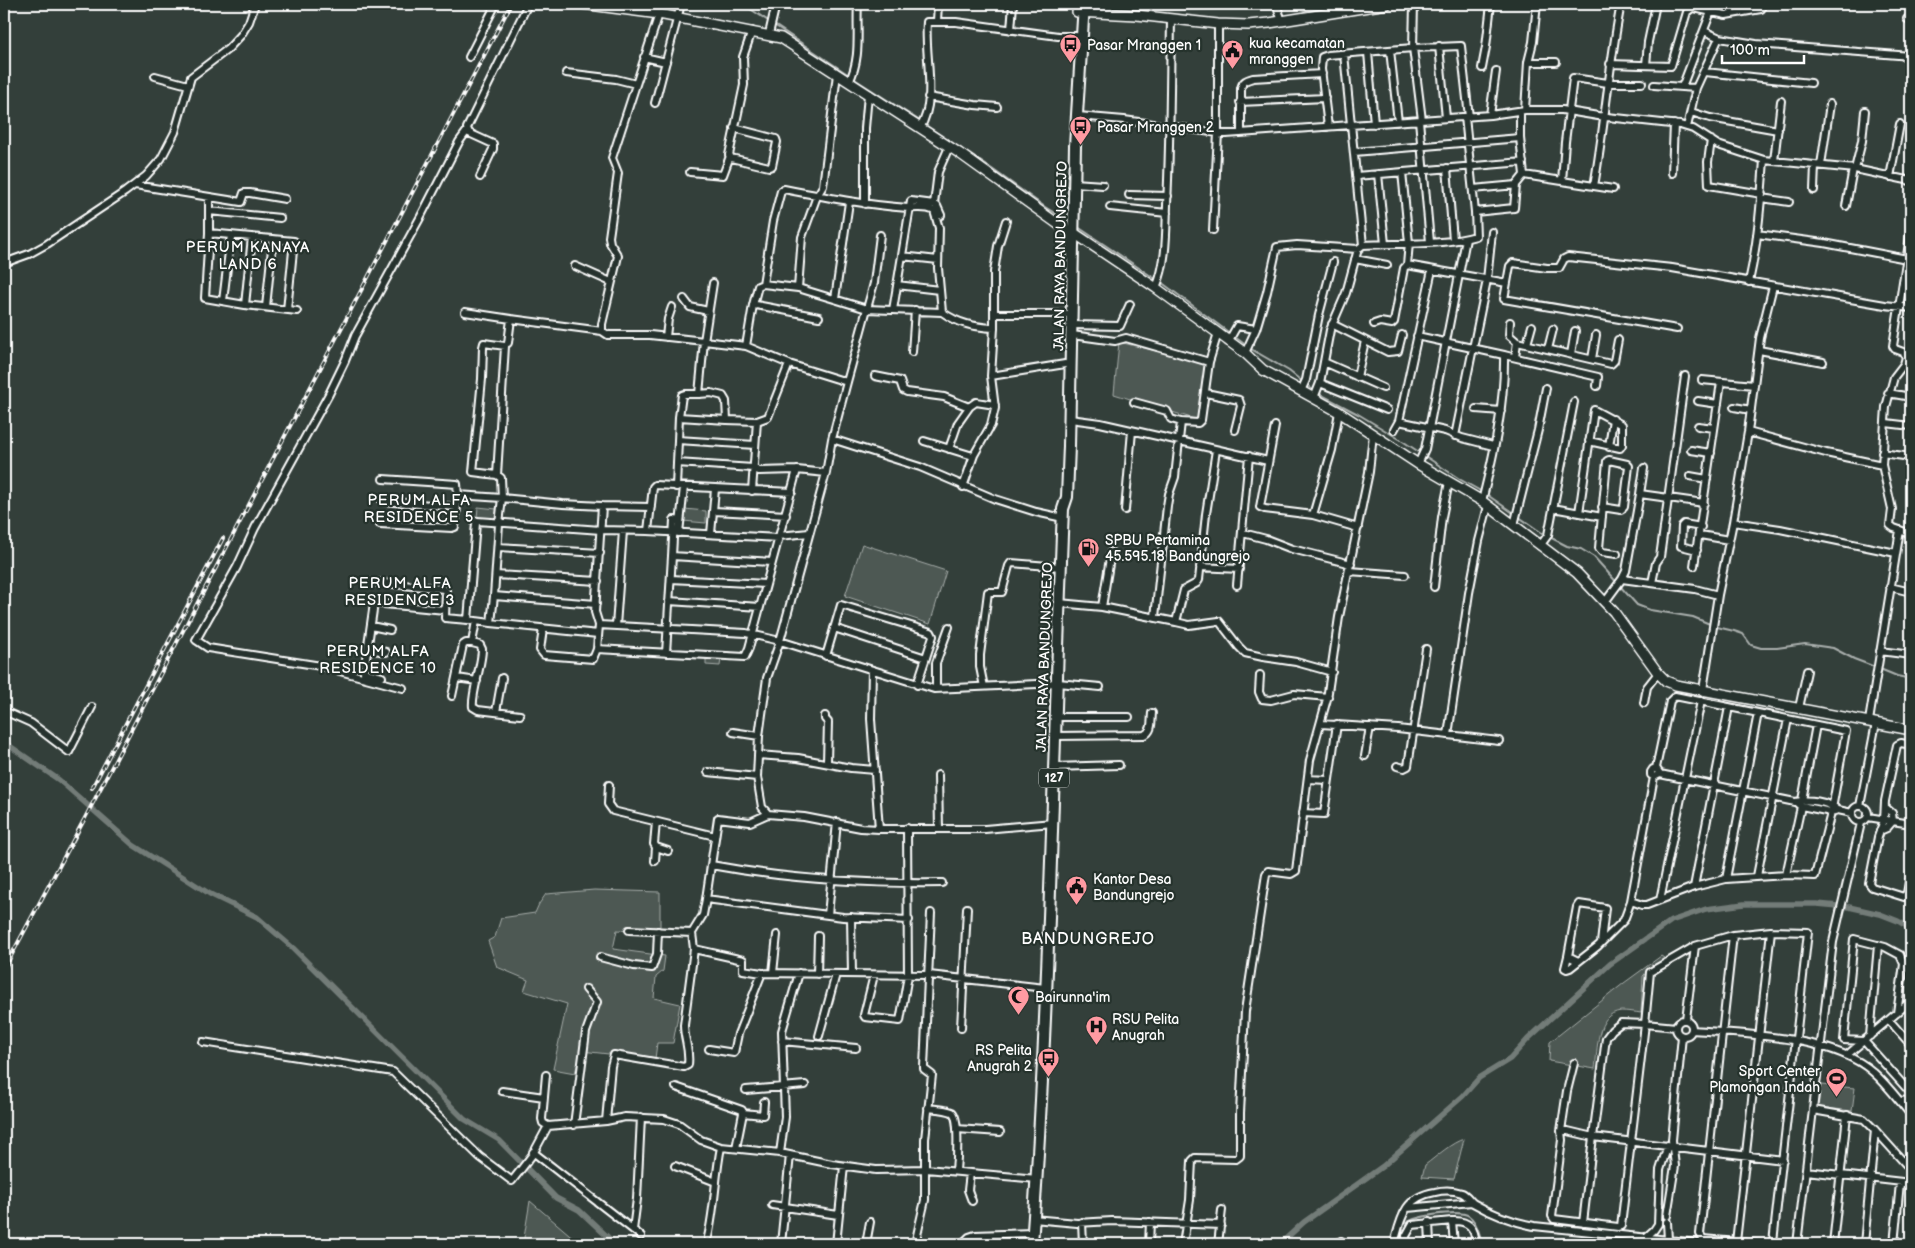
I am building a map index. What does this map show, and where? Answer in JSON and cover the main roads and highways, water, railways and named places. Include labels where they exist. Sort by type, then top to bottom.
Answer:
[{"type":"main road","points":[[582,4],[624,7],[752,31],[770,27],[781,38],[837,74],[851,79],[868,95],[1158,284],[1218,333],[1247,348],[1263,370],[1302,389],[1317,391],[1339,412],[1373,434],[1449,482],[1484,499],[1515,519],[1577,573],[1605,602],[1646,654],[1658,673],[1669,682],[1911,730]]},
{"type":"main road","points":[[1081,8],[1218,24],[1248,25],[1282,21],[1349,7],[1387,4]]},
{"type":"main road","name":"JALAN RAYA BANDUNGREJO","points":[[1071,226],[1078,116],[1076,36],[1081,8]]},
{"type":"main road","name":"JALAN RAYA BANDUNGREJO","points":[[1063,514],[1060,494],[1065,364],[1070,311],[1071,226],[1081,8]]},
{"type":"main road","name":"JALAN RAYA BANDUNGREJO","points":[[1032,1239],[1045,1046],[1045,988],[1058,683],[1060,567],[1063,514],[1067,497],[1070,419],[1072,330],[1070,311]]},
{"type":"waterway","points":[[743,4],[849,75]]},
{"type":"waterway","points":[[853,78],[920,121]]},
{"type":"waterway","points":[[924,124],[1069,222]]},
{"type":"waterway","points":[[1078,227],[1157,280]]},
{"type":"waterway","points":[[1161,282],[1251,349],[1289,371],[1314,391]]},
{"type":"waterway","points":[[1318,393],[1401,440],[1461,480],[1486,494],[1542,533],[1567,546],[1581,549],[1594,557],[1637,605],[1650,610],[1693,617],[1717,627],[1743,634],[1751,645],[1761,648],[1805,644],[1833,648],[1875,667]]},
{"type":"waterway","points":[[1880,669],[1911,679]]},
{"type":"waterway","points":[[4,742],[59,780],[133,845],[210,894],[257,917],[293,948],[464,1119],[499,1140],[556,1198],[579,1210],[612,1241],[619,1244]]},
{"type":"waterway","points":[[1280,1244],[1304,1222],[1383,1166],[1463,1096],[1479,1078],[1510,1059],[1528,1039],[1610,964],[1671,921],[1706,909],[1744,904],[1817,904],[1849,907],[1880,914],[1898,921],[1911,929]]},
{"type":"waterway","points":[[1401,1244],[1402,1229],[1408,1222],[1425,1216],[1446,1213],[1469,1216],[1478,1229],[1482,1244]]},
{"type":"railway","points":[[4,969],[511,4]]},
{"type":"railway","points":[[92,788],[223,538]]},
{"type":"place","name":"Pasar Mranggen 1","points":[[1071,64]]},
{"type":"place","name":"kua kecamatan mranggen","points":[[1233,70]]},
{"type":"place","name":"Pasar Mranggen 2","points":[[1081,146]]},
{"type":"place","name":"SPBU Pertamina 45.595.18 Bandungrejo","points":[[1089,567]]},
{"type":"place","name":"Kantor Desa Bandungrejo","points":[[1077,906]]},
{"type":"place","name":"Bairunna'im","points":[[1019,1016]]},
{"type":"place","name":"RSU Pelita Anugrah","points":[[1096,1046]]},
{"type":"place","name":"RS Pelita Anugrah 2","points":[[1048,1077]]},
{"type":"place","name":"Sport Center Plamongan Indah","points":[[1836,1098]]},
{"type":"district","name":"PERUM KANAYA LAND 6","points":[[248,256]]},
{"type":"district","name":"PERUM ALFA RESIDENCE 5","points":[[419,508]]},
{"type":"district","name":"PERUM ALFA RESIDENCE 3","points":[[400,592]]},
{"type":"district","name":"PERUM ALFA RESIDENCE 10","points":[[378,660]]},
{"type":"district","name":"BANDUNGREJO","points":[[1088,938]]}]
